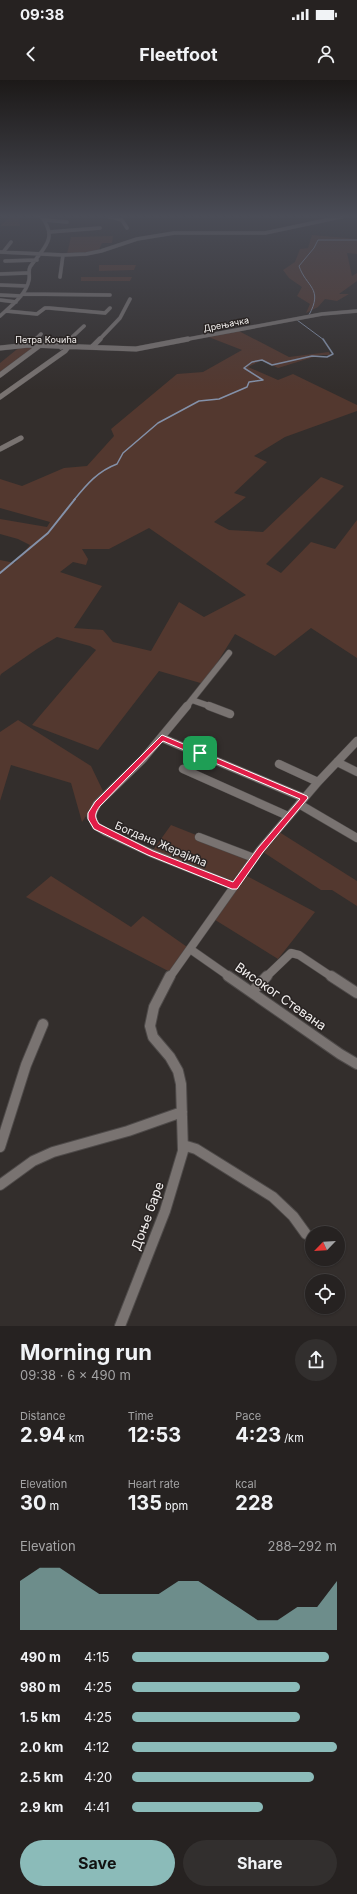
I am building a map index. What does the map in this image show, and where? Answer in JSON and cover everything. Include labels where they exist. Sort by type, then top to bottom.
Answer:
[{"type":"street","points":[[0,316],[22,295],[29,280],[28,274]]},
{"type":"street","points":[[0,286],[27,286]]},
{"type":"street","points":[[0,295],[110,295]]},
{"type":"street","name":"Петра Кочића","points":[[92,347],[120,318],[130,299]]},
{"type":"street","points":[[0,300],[16,302]]},
{"type":"street","points":[[6,311],[37,314],[44,308],[48,308],[105,313],[110,308]]},
{"type":"street","name":"Дрењачка","points":[[161,346],[235,329],[328,313],[357,312]]},
{"type":"street","points":[[61,347],[84,326]]},
{"type":"street","points":[[28,346],[41,334]]},
{"type":"street","points":[[0,374],[39,346]]},
{"type":"street","name":"Петра Кочића","points":[[0,348],[39,346],[92,347],[131,350],[161,346]]},
{"type":"street","points":[[0,397],[65,351],[68,347]]},
{"type":"street","points":[[0,449],[21,438]]},
{"type":"street","points":[[228,653],[162,738],[302,801],[357,838]]},
{"type":"street","points":[[192,700],[230,714]]},
{"type":"street","name":"Богдана Жерајића","points":[[162,738],[97,804],[92,813],[93,821],[96,826],[151,853],[234,886]]},
{"type":"street","name":"Доње баре","points":[[120,1326],[165,1211],[180,1164],[183,1145],[181,1084],[178,1071],[170,1057],[153,1037],[150,1026],[154,1006],[161,992],[190,949],[254,858],[288,816],[336,762],[357,741]]},
{"type":"street","points":[[336,762],[357,772]]},
{"type":"street","points":[[279,764],[318,782]]},
{"type":"street","points":[[183,769],[234,794],[288,816]]},
{"type":"street","points":[[199,837],[254,858]]},
{"type":"street","name":"Високог Стевана","points":[[190,949],[340,1054],[357,1064]]},
{"type":"street","points":[[252,992],[286,956],[291,953],[299,955],[357,993]]},
{"type":"street","points":[[0,1147],[26,1065],[43,1024]]},
{"type":"street","points":[[0,1185],[32,1160],[53,1152],[128,1131],[182,1112]]},
{"type":"street","points":[[183,1145],[196,1149],[273,1197],[293,1216],[305,1233]]},
{"type":"shaded area","points":[[286,274],[352,274],[352,276],[357,274],[357,281],[339,294],[349,294],[337,301],[325,299],[318,307],[306,313],[310,304],[297,296],[302,287]]},
{"type":"shaded area","points":[[81,277],[132,277],[130,281],[81,281]]},
{"type":"shaded area","points":[[235,329],[289,357],[329,352],[330,355],[320,355],[278,368],[262,360],[248,367],[278,380],[293,374],[357,405],[357,411],[285,437],[254,456],[267,462],[234,493],[246,497],[214,522],[229,530],[263,532],[321,477],[344,486],[266,564],[281,573],[311,542],[335,549],[357,520],[357,658],[311,628],[275,656],[235,634],[204,684],[159,671],[98,750],[32,725],[96,650],[90,646],[57,637],[37,649],[0,676],[0,560],[15,563],[30,545],[18,539],[0,534],[0,519],[47,527],[50,522],[0,508],[0,479],[22,486],[64,468],[87,466],[114,436],[111,429],[177,374],[203,372],[242,350],[206,336]],"holes":[[[149,528],[246,595],[204,617],[179,602],[151,651],[113,642],[103,630],[74,628],[102,586],[60,572],[73,562],[86,565],[88,559],[82,549],[109,549]]]},
{"type":"shaded area","points":[[21,346],[39,346],[0,374],[0,363]]},
{"type":"shaded area","points":[[18,720],[91,766],[103,791],[82,822],[71,783],[11,765],[0,801],[0,732]]},
{"type":"shaded area","points":[[171,825],[254,858],[243,874],[315,912],[278,959],[212,918],[234,887],[151,853]]},
{"type":"shaded area","points":[[276,830],[357,881],[357,906],[332,890],[321,890],[260,850]]},
{"type":"shaded area","points":[[51,876],[131,927],[143,916],[190,949],[172,973],[26,897]]},
{"type":"waterway","points":[[303,274],[312,288],[315,299],[309,315]]},
{"type":"waterway","points":[[297,320],[323,340]]},
{"type":"waterway","points":[[74,500],[98,474],[117,464],[123,453],[158,423],[199,401],[219,399],[247,387],[249,382],[263,380],[244,368],[252,362],[262,360],[272,365],[312,356],[327,357],[333,354],[323,340]]},
{"type":"waterway","points":[[0,573],[48,533],[75,499]]},
{"type":"route","points":[[162,738],[200,753],[304,798],[260,850],[234,886],[151,853],[106,832],[94,824],[91,816],[97,804],[162,738]]}]
